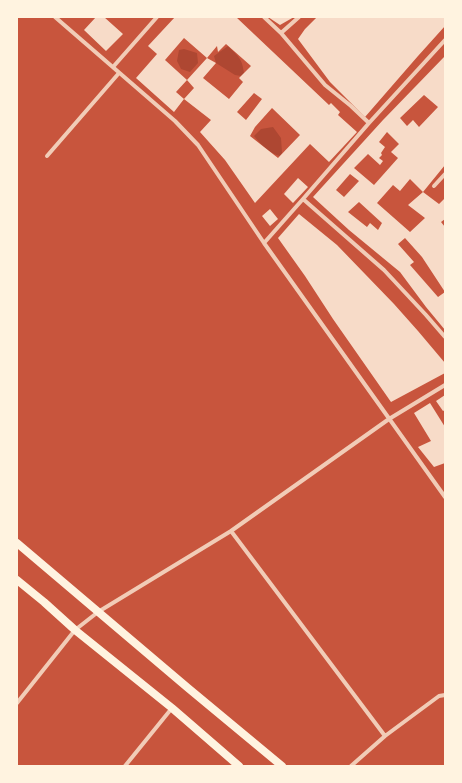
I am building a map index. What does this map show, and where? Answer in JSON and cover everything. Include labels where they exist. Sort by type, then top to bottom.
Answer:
[{"type":"main road","points":[[17,543],[282,766]]},
{"type":"main road","points":[[17,580],[75,630],[172,708],[239,766]]},
{"type":"street","points":[[55,17],[175,121],[198,145],[264,243],[445,497]]},
{"type":"street","points":[[113,67],[157,17]]},
{"type":"street","points":[[264,17],[281,33],[325,84],[352,106],[369,123]]},
{"type":"street","points":[[281,33],[299,17]]},
{"type":"street","points":[[264,243],[369,123],[445,40]]},
{"type":"street","points":[[47,156],[119,73]]},
{"type":"street","points":[[434,186],[445,174]]},
{"type":"street","points":[[304,199],[384,270],[445,337]]},
{"type":"street","points":[[17,703],[75,630],[98,612],[231,531],[389,419],[445,385]]},
{"type":"street","points":[[231,531],[385,736]]},
{"type":"street","points":[[350,766],[385,736],[439,696],[445,695]]},
{"type":"street","points":[[125,766],[172,708]]},
{"type":"shaded area","points":[[228,46],[241,61],[244,73],[241,76],[235,75],[216,63],[214,56]]},
{"type":"shaded area","points":[[184,49],[197,53],[198,63],[190,72],[181,69],[177,61],[179,50]]},
{"type":"shaded area","points":[[273,127],[281,138],[282,153],[280,156],[272,153],[254,136],[261,129]]},
{"type":"building","points":[[96,17],[104,17],[123,34],[106,51],[84,30]]},
{"type":"building","points":[[175,17],[236,17],[329,105],[331,103],[340,112],[338,115],[357,132],[329,162],[310,144],[255,203],[225,160],[200,132],[211,120],[184,99],[174,112],[136,78],[157,54],[148,46]],"holes":[[[184,38],[207,58],[187,80],[165,60]],[[226,44],[251,66],[239,78],[243,82],[229,99],[203,78],[216,63],[207,58],[217,46],[218,52]],[[187,80],[194,88],[184,99],[176,92]],[[254,93],[262,99],[246,120],[237,112]],[[272,108],[300,135],[278,158],[250,136],[255,127]]]},
{"type":"building","points":[[268,17],[294,17],[280,25]]},
{"type":"building","points":[[317,17],[445,17],[445,26],[365,117],[330,82],[298,39],[305,29]]},
{"type":"building","points":[[445,56],[445,165],[423,192],[439,204],[445,198],[445,219],[441,222],[445,227],[445,292],[445,330],[400,272],[349,230],[313,197],[383,120]],"holes":[[[424,95],[438,107],[419,127],[413,120],[407,126],[400,118]],[[387,132],[399,144],[391,152],[398,158],[374,185],[354,168],[368,154],[380,165],[383,161],[379,158],[385,147],[379,142]],[[350,174],[359,181],[344,197],[336,190]],[[410,179],[423,192],[408,205],[425,218],[410,232],[377,203],[393,185],[400,191]],[[359,202],[382,223],[378,230],[370,223],[367,227],[348,212]],[[405,238],[422,257],[445,292],[438,297],[410,265],[414,262],[398,244]]]},
{"type":"building","points":[[298,178],[308,187],[293,203],[284,194]]},
{"type":"building","points":[[270,209],[278,219],[270,226],[262,216]]},
{"type":"building","points":[[299,214],[337,245],[394,304],[445,363],[445,373],[391,402],[278,238]]},
{"type":"building","points":[[445,395],[445,410],[443,411],[436,401]]},
{"type":"building","points":[[430,403],[445,427],[445,463],[434,467],[418,447],[431,441],[414,413]]}]
